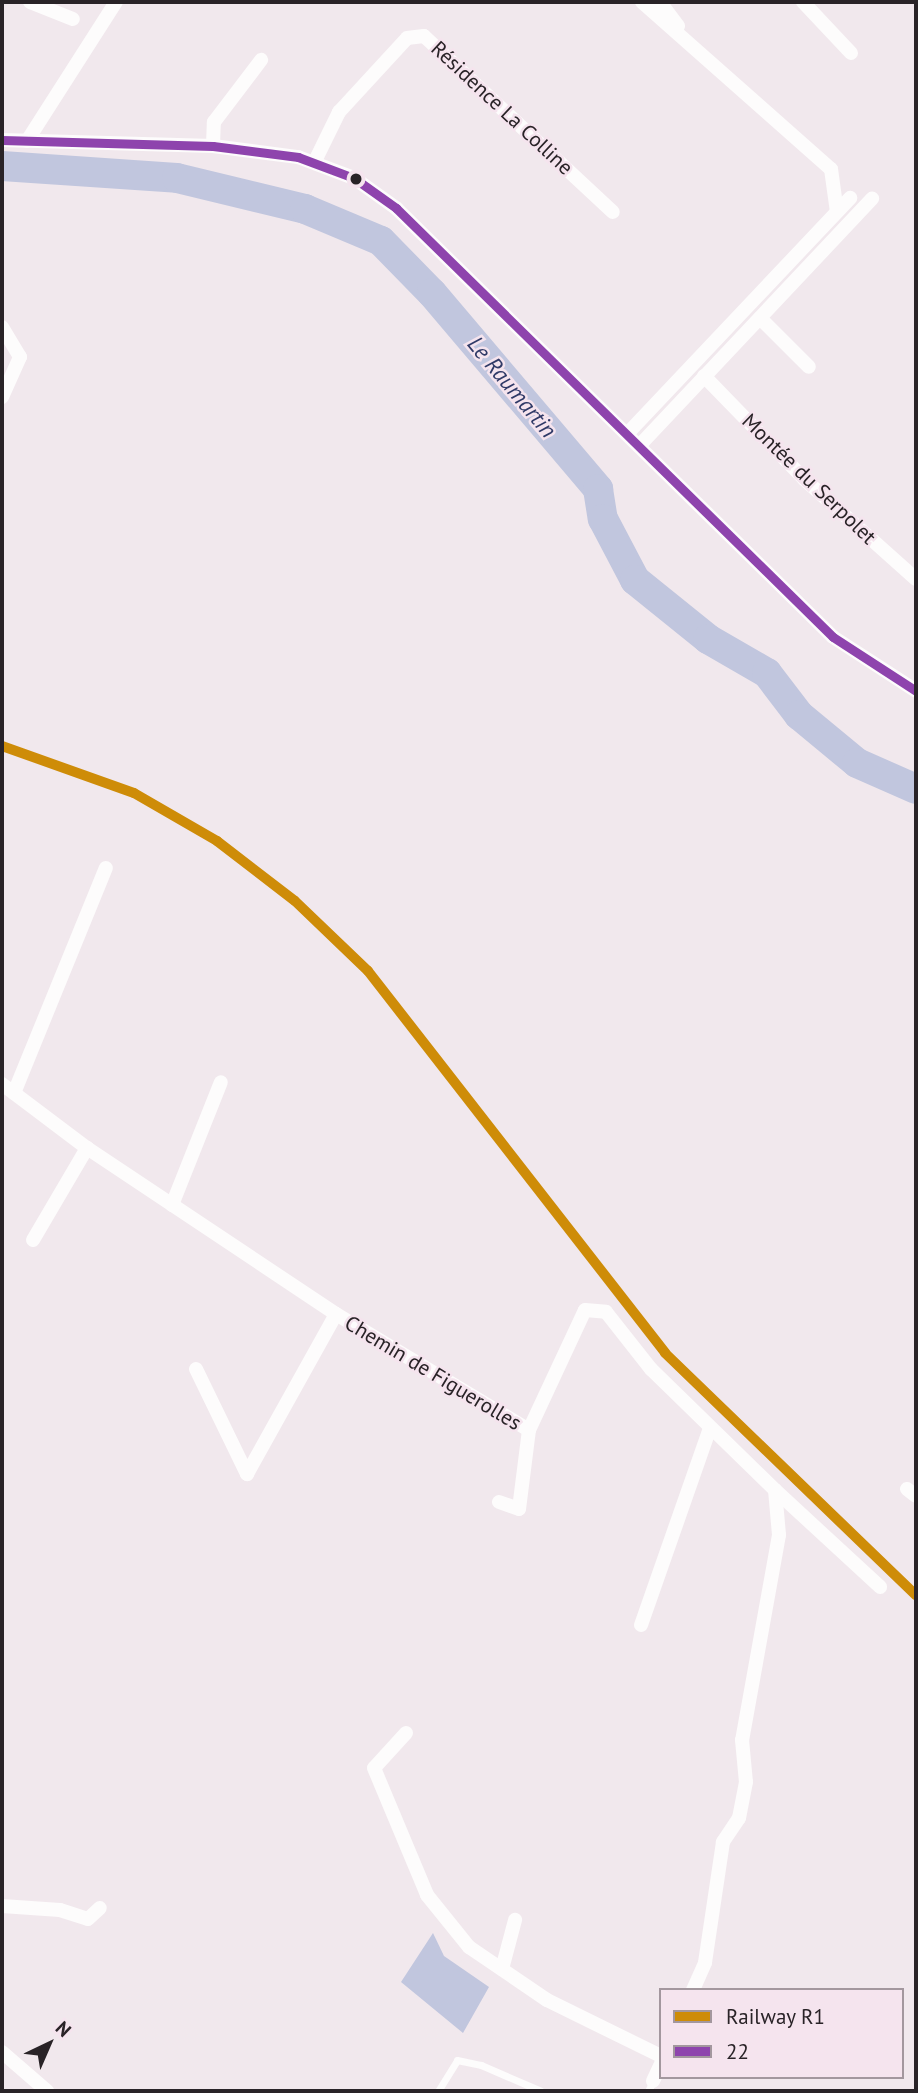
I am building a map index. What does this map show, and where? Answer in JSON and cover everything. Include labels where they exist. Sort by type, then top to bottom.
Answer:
[{"type":"street","points":[[30,2],[73,19]]},
{"type":"street","points":[[27,141],[116,2]]},
{"type":"street","points":[[642,2],[831,169],[837,212]]},
{"type":"street","points":[[660,2],[696,50]]},
{"type":"street","points":[[803,2],[851,53]]},
{"type":"street","name":"Résidence La Colline","points":[[315,161],[339,112],[407,38],[424,36],[613,212]]},
{"type":"street","points":[[213,146],[214,122],[261,60]]},
{"type":"street","points":[[2,140],[213,146],[315,161],[354,178],[396,208],[833,637],[916,691]]},
{"type":"street","points":[[627,434],[850,198]]},
{"type":"street","points":[[639,446],[872,199]]},
{"type":"street","points":[[760,318],[809,367]]},
{"type":"street","points":[[2,327],[20,358],[2,397]]},
{"type":"street","name":"Montée du Serpolet","points":[[704,376],[804,479],[916,579]]},
{"type":"street","points":[[14,1093],[106,868]]},
{"type":"street","points":[[172,1205],[221,1082]]},
{"type":"street","name":"Chemin de Figuerolles","points":[[2,1084],[87,1148],[335,1314],[529,1430],[585,1310],[606,1312],[648,1366],[775,1490],[880,1587]]},
{"type":"street","points":[[33,1240],[87,1148]]},
{"type":"street","points":[[196,1369],[247,1474],[335,1314]]},
{"type":"street","points":[[641,1625],[710,1428]]},
{"type":"street","points":[[499,1502],[519,1509],[529,1430]]},
{"type":"street","points":[[694,1988],[705,1963],[723,1842],[739,1818],[746,1782],[743,1740],[779,1535],[775,1490]]},
{"type":"street","points":[[406,1733],[374,1768],[427,1895],[470,1947],[547,2000],[659,2055]]},
{"type":"street","points":[[2,1906],[60,1910],[88,1919],[100,1908]]},
{"type":"street","points":[[502,1969],[515,1920]]},
{"type":"street","points":[[2,2052],[47,2091]]},
{"type":"street","points":[[651,2086],[659,2068]]},
{"type":"lane","points":[[438,2091],[457,2060],[481,2065],[541,2091]]},
{"type":"water","points":[[433,1933],[444,1956],[489,1987],[463,2033],[401,1982]]},
{"type":"waterway","name":"Le Raumartin","points":[[2,166],[177,178],[305,209],[381,241],[432,293],[598,489],[603,519],[635,580],[708,639],[767,673],[799,715],[857,763],[916,789]]},
{"type":"rail line","name":"R1","points":[[2,746],[134,793],[217,841],[295,901],[368,971],[665,1353],[916,1595]]},
{"type":"transit line","name":"22","points":[[2,140],[213,146],[298,157],[354,178],[396,208],[833,637],[916,691]]}]
